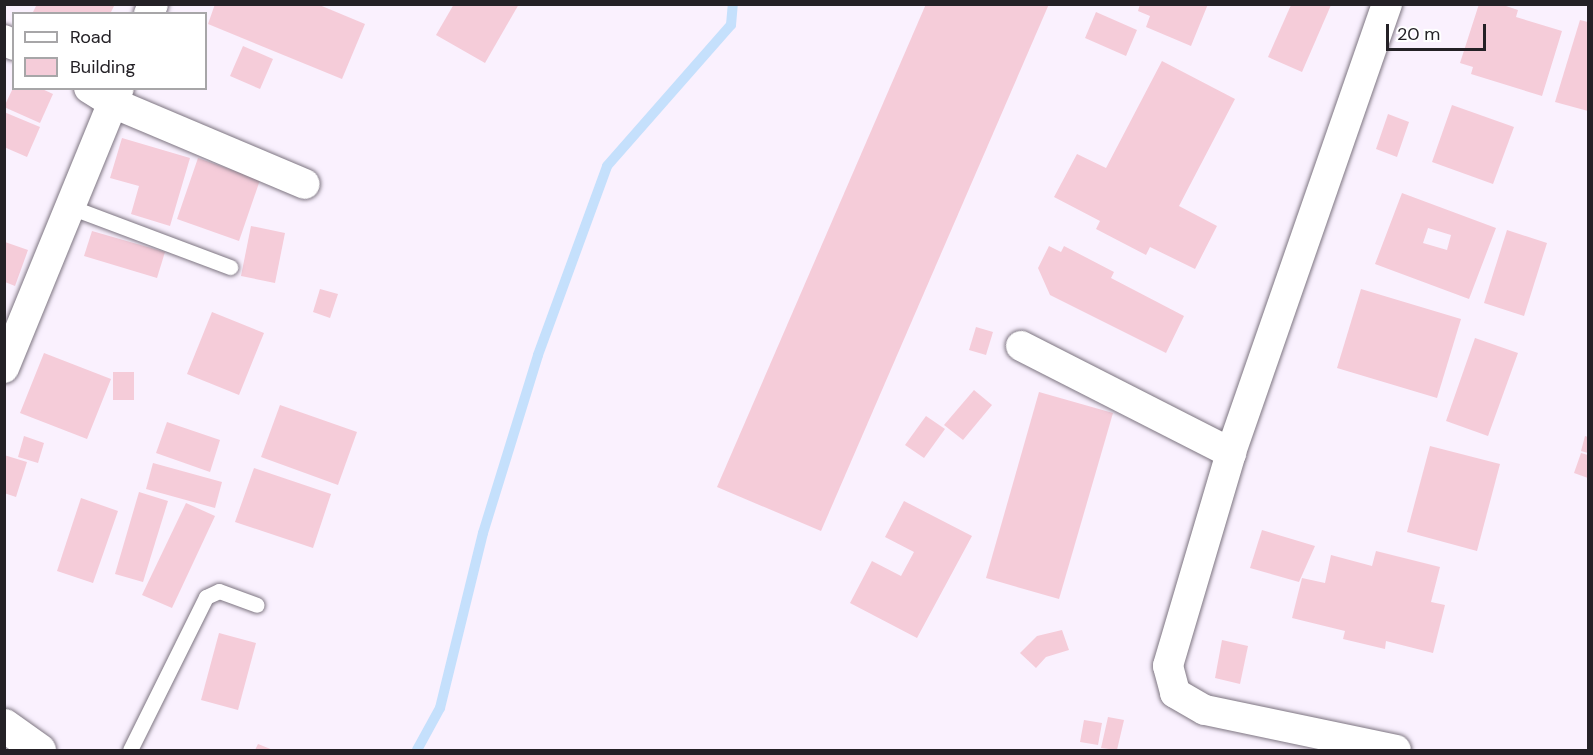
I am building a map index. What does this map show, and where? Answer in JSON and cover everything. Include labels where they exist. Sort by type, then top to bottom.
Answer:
[{"type":"highway","points":[[4,725],[39,750]]},
{"type":"street","points":[[1387,4],[1231,453],[1168,666],[1175,693],[1205,710],[1396,750]]},
{"type":"street","points":[[4,368],[73,208],[107,93],[306,184]]},
{"type":"street","points":[[1021,346],[1231,453]]},
{"type":"lane","points":[[73,208],[230,267]]},
{"type":"lane","points":[[130,750],[206,597],[219,591],[257,605]]},
{"type":"building","points":[[37,4],[115,4],[111,12],[33,12]]},
{"type":"building","points":[[215,4],[317,4],[365,24],[342,79],[208,24]]},
{"type":"building","points":[[454,4],[519,4],[485,63],[436,35]]},
{"type":"building","points":[[926,4],[1049,4],[821,531],[717,487]]},
{"type":"building","points":[[1140,4],[1208,4],[1191,46],[1146,27],[1150,16],[1138,11]]},
{"type":"building","points":[[1479,4],[1500,4],[1518,10],[1516,17],[1562,31],[1542,96],[1471,74],[1473,67],[1460,63]]},
{"type":"building","points":[[1291,5],[1331,5],[1302,72],[1268,57]]},
{"type":"building","points":[[1096,12],[1137,30],[1126,56],[1085,38]]},
{"type":"building","points":[[1580,20],[1588,22],[1588,111],[1555,102]]},
{"type":"building","points":[[243,46],[273,59],[260,89],[230,76]]},
{"type":"building","points":[[1162,61],[1235,99],[1179,206],[1217,226],[1195,269],[1150,247],[1146,255],[1096,229],[1100,221],[1054,197],[1077,154],[1106,168]]},
{"type":"building","points":[[12,90],[44,90],[53,94],[40,123],[4,107]]},
{"type":"building","points":[[1452,105],[1514,127],[1493,184],[1432,162]]},
{"type":"building","points":[[4,112],[40,127],[27,157],[4,147]]},
{"type":"building","points":[[1388,114],[1409,122],[1397,157],[1376,149]]},
{"type":"building","points":[[122,138],[190,158],[170,226],[131,214],[139,186],[110,178]]},
{"type":"building","points":[[198,158],[260,180],[239,241],[177,219]]},
{"type":"building","points":[[1402,193],[1496,228],[1469,299],[1375,264]],"holes":[[[1428,228],[1451,235],[1447,250],[1423,243]]]},
{"type":"building","points":[[251,226],[285,233],[275,283],[241,276]]},
{"type":"building","points":[[1507,230],[1547,243],[1524,316],[1484,303]]},
{"type":"building","points":[[92,231],[165,252],[157,278],[84,256]]},
{"type":"building","points":[[5,242],[28,250],[15,286],[5,282]]},
{"type":"building","points":[[1049,246],[1061,252],[1064,246],[1114,272],[1111,278],[1184,316],[1166,353],[1050,295],[1038,268]]},
{"type":"building","points":[[320,289],[338,294],[330,318],[313,312]]},
{"type":"building","points":[[1361,289],[1461,319],[1437,398],[1337,368]]},
{"type":"building","points":[[212,312],[264,333],[239,395],[187,374]]},
{"type":"building","points":[[976,327],[993,332],[986,355],[969,350]]},
{"type":"building","points":[[1475,338],[1518,353],[1488,436],[1446,421]]},
{"type":"building","points":[[44,353],[111,379],[87,439],[20,413]]},
{"type":"building","points":[[113,372],[134,372],[134,400],[113,400]]},
{"type":"building","points":[[974,390],[992,405],[963,440],[944,425]]},
{"type":"building","points":[[1039,392],[1113,413],[1059,599],[986,578]]},
{"type":"building","points":[[280,405],[357,432],[338,485],[261,457]]},
{"type":"building","points":[[926,416],[945,429],[924,458],[905,445]]},
{"type":"building","points":[[167,422],[220,440],[210,472],[156,453]]},
{"type":"building","points":[[24,436],[44,443],[38,463],[18,457]]},
{"type":"building","points":[[1585,436],[1588,437],[1588,453],[1581,451]]},
{"type":"building","points":[[1430,446],[1500,464],[1477,551],[1407,532]]},
{"type":"building","points":[[1581,453],[1588,455],[1588,478],[1574,473]]},
{"type":"building","points":[[4,455],[27,462],[16,497],[4,493]]},
{"type":"building","points":[[153,463],[222,482],[215,508],[146,489]]},
{"type":"building","points":[[254,468],[331,494],[313,548],[235,522]]},
{"type":"building","points":[[139,492],[168,501],[143,582],[115,574]]},
{"type":"building","points":[[81,498],[118,511],[93,583],[57,571]]},
{"type":"building","points":[[904,501],[972,536],[917,638],[850,603],[872,561],[901,576],[914,552],[885,537]]},
{"type":"building","points":[[186,503],[215,516],[172,608],[142,595]]},
{"type":"building","points":[[1262,530],[1315,546],[1299,582],[1250,568]]},
{"type":"building","points":[[1376,551],[1440,567],[1431,602],[1445,605],[1433,653],[1386,641],[1385,649],[1343,639],[1345,631],[1292,618],[1302,578],[1325,583],[1331,555],[1372,566]]},
{"type":"building","points":[[1062,630],[1069,650],[1046,657],[1036,668],[1020,653],[1037,636]]},
{"type":"building","points":[[219,633],[256,643],[238,710],[201,700]]},
{"type":"building","points":[[1222,640],[1248,646],[1240,684],[1215,678]]},
{"type":"building","points":[[1108,717],[1124,720],[1117,750],[1101,748]]},
{"type":"building","points":[[1084,720],[1102,723],[1098,745],[1080,742]]},
{"type":"building","points":[[258,744],[273,750],[255,750]]},
{"type":"waterway","points":[[417,750],[440,708],[483,533],[538,355],[607,166],[731,25],[733,4]]}]
